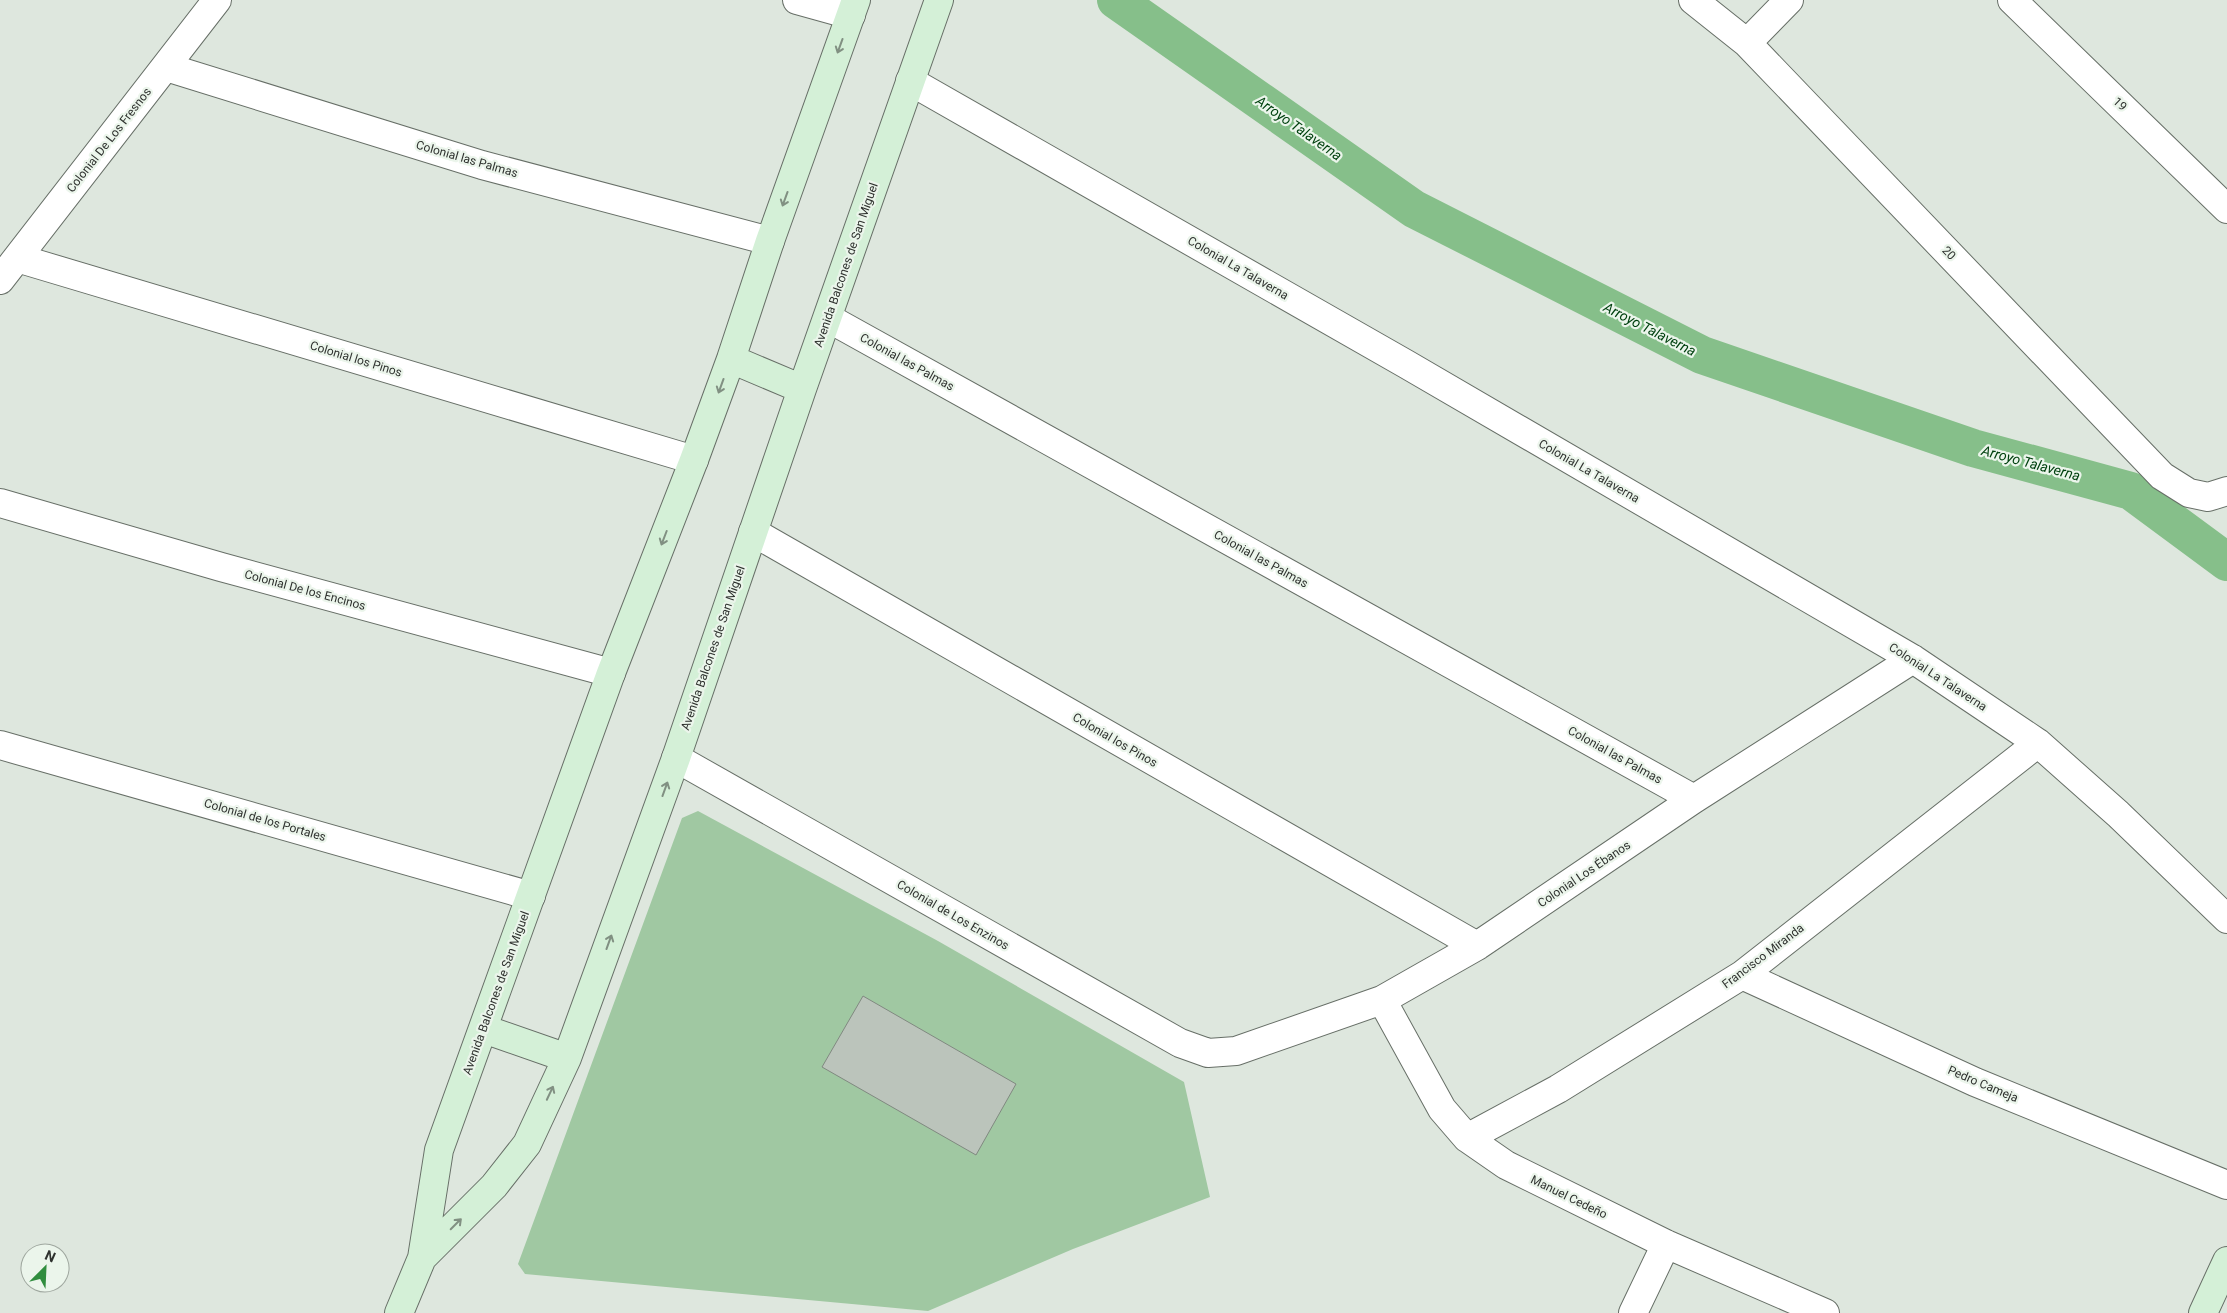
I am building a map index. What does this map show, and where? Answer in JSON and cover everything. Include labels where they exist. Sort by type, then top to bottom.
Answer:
[{"type":"street","name":"Colonial De Los Fresnos","points":[[0,280],[217,0]]},
{"type":"street","points":[[797,0],[853,7]]},
{"type":"street","name":"Avenida Balcones de San Miguel","points":[[422,1258],[494,1186],[527,1144],[567,1058],[676,758],[752,532],[939,0]]},
{"type":"street","name":"20","points":[[1693,0],[1747,43],[2162,476],[2189,493],[2218,494]]},
{"type":"street","points":[[1747,43],[1789,0]]},
{"type":"street","name":"19","points":[[2012,0],[2227,209]]},
{"type":"street","name":"Avenida Balcones de San Miguel","points":[[399,1313],[422,1258],[439,1150],[611,673],[731,359],[770,240],[853,7]]},
{"type":"street","name":"Colonial las Palmas","points":[[166,67],[482,165],[770,240]]},
{"type":"street","name":"Colonial La Talaverna","points":[[910,81],[1406,364],[1913,659],[2038,743],[2118,814],[2227,919]]},
{"type":"street","name":"Colonial los Pinos","points":[[17,258],[694,460]]},
{"type":"street","name":"Colonial las Palmas","points":[[828,318],[1694,799]]},
{"type":"street","points":[[731,359],[802,389]]},
{"type":"street","name":"Colonial De los Encinos","points":[[0,502],[221,566],[611,673]]},
{"type":"street","name":"Colonial los Pinos","points":[[752,532],[1478,946]]},
{"type":"street","name":"Colonial Los Ébanos","points":[[1236,1051],[1382,1000],[1478,946],[1694,799],[1913,659]]},
{"type":"street","name":"Francisco Miranda","points":[[1467,1138],[1558,1089],[1742,975],[2038,743]]},
{"type":"street","name":"Colonial de los Portales","points":[[0,745],[531,896]]},
{"type":"street","name":"Colonial de Los Enzinos","points":[[676,758],[1180,1043],[1208,1053],[1236,1051]]},
{"type":"street","name":"Pedro Cameja","points":[[1742,975],[1975,1082],[2227,1185]]},
{"type":"street","name":"Manuel Cedeño","points":[[1382,1000],[1442,1109],[1467,1138],[1506,1166],[1666,1244],[1825,1313]]},
{"type":"street","points":[[484,1028],[567,1058]]},
{"type":"street","points":[[1633,1313],[1666,1244]]},
{"type":"street","points":[[2203,1313],[2227,1260]]},
{"type":"green space","points":[[698,811],[938,941],[1184,1082],[1210,1197],[1073,1249],[928,1311],[525,1274],[518,1264],[682,818]]},
{"type":"building","points":[[863,996],[1016,1084],[976,1155],[822,1067]]},
{"type":"waterway","name":"Arroyo Talaverna","points":[[1116,0],[1414,209],[1702,355],[1973,448],[2131,491],[2227,562]]}]
